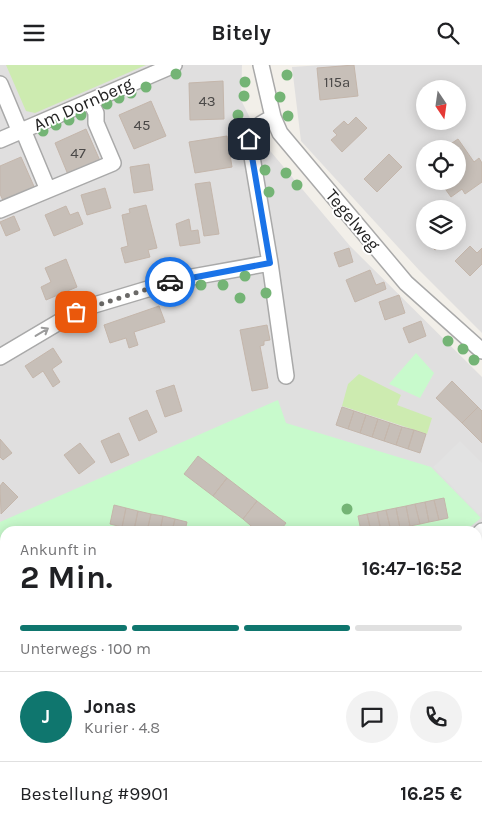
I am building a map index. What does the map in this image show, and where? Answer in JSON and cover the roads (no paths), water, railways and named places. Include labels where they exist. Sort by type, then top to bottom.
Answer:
[{"type":"street","name":"Am Dornberg","points":[[0,140],[174,65]]},
{"type":"street","name":"Tegelweg","points":[[261,65],[273,117],[280,133],[406,283],[482,351]]},
{"type":"street","name":"Am Dornberg","points":[[0,84],[22,131]]},
{"type":"street","points":[[0,210],[113,163],[96,123],[96,113],[90,101]]},
{"type":"street","points":[[273,117],[261,125],[249,139],[270,263],[286,376]]},
{"type":"street","points":[[22,131],[48,190]]},
{"type":"street","points":[[0,357],[81,309],[181,279],[270,263]]}]
